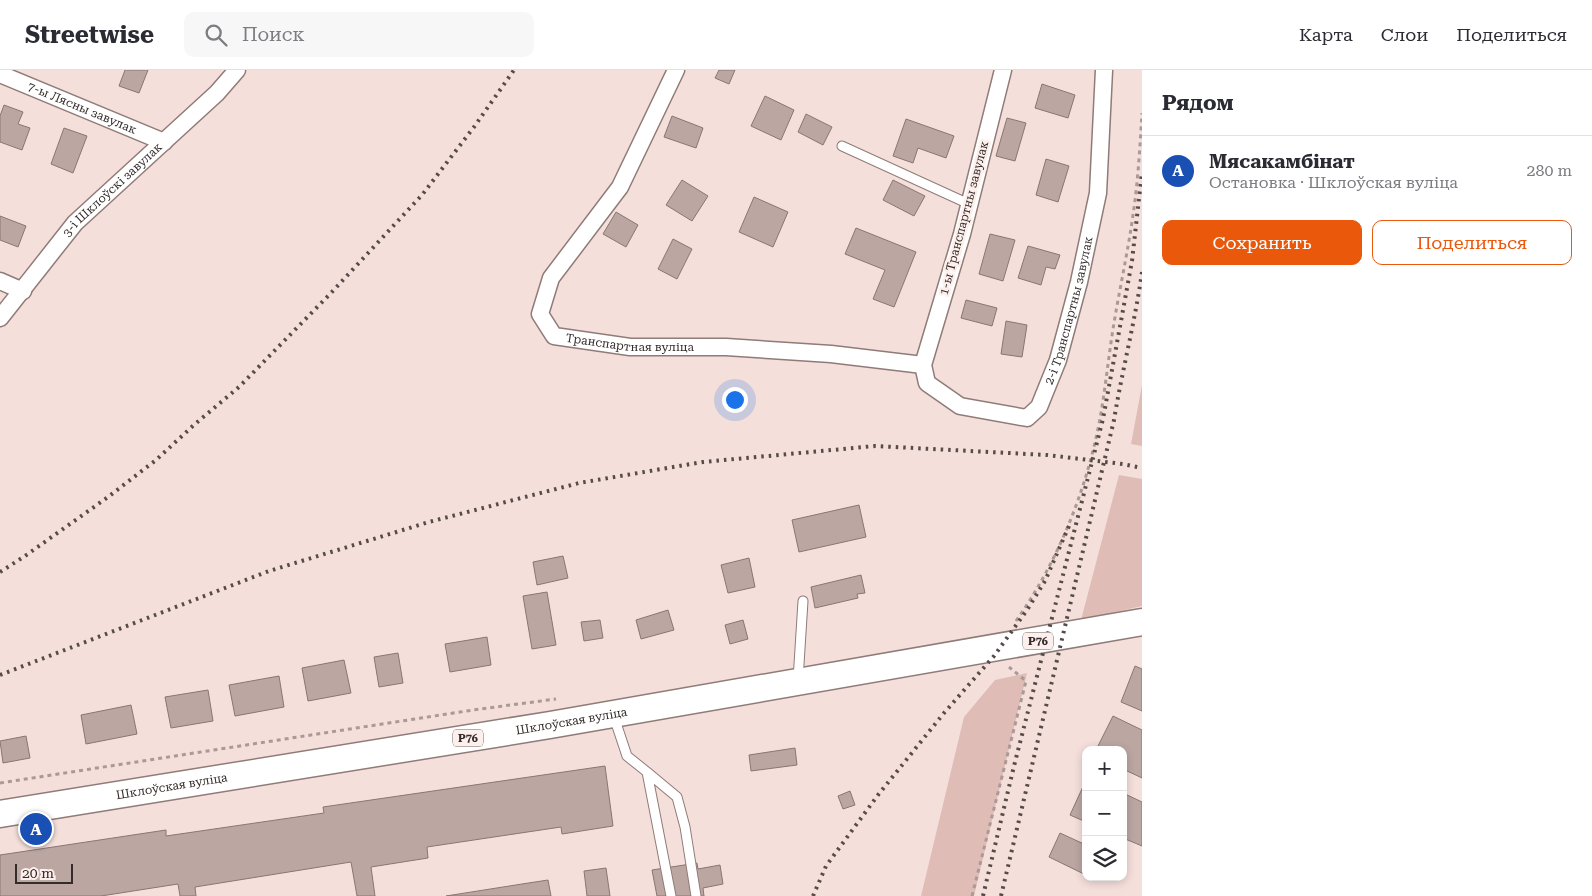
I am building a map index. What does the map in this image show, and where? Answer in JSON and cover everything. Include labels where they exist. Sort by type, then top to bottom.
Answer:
[{"type":"main road","name":"Шклоўская вуліца","points":[[0,814],[798,683],[1000,656],[1142,622]]},
{"type":"street","name":"3-і Шклоўскі завулак","points":[[0,318],[75,223],[217,94],[237,70]]},
{"type":"street","name":"Транспартная вуліца","points":[[676,70],[620,187],[550,278],[540,314],[554,336],[630,347],[726,346],[831,354],[923,365]]},
{"type":"street","name":"1-ы Транспартны завулак","points":[[923,365],[962,234],[1003,70]]},
{"type":"street","name":"2-і Транспартны завулак","points":[[923,365],[926,383],[960,406],[1026,418],[1039,407],[1058,360],[1079,282],[1098,193],[1104,70]]},
{"type":"street","name":"7-ы Лясны завулак","points":[[0,74],[164,142]]},
{"type":"street","points":[[0,281],[23,291]]},
{"type":"lane","points":[[842,146],[969,204]]},
{"type":"lane","points":[[798,683],[803,601]]},
{"type":"lane","points":[[613,714],[626,756],[677,797],[696,896]]},
{"type":"lane","points":[[647,772],[671,896]]},
{"type":"path","points":[[972,896],[1026,681],[1000,656],[1043,580],[1060,543],[1084,481],[1101,412],[1114,323],[1134,214],[1142,113]]},
{"type":"path","points":[[0,783],[562,698]]},
{"type":"shaded area","points":[[1142,385],[1142,446],[1131,444]]},
{"type":"shaded area","points":[[1119,475],[1142,479],[1142,606],[1081,620]]},
{"type":"shaded area","points":[[1027,673],[974,896],[921,896],[964,717],[995,680]]},
{"type":"building","points":[[125,70],[148,70],[139,93],[119,86]]},
{"type":"building","points":[[719,70],[735,70],[729,84],[715,78]]},
{"type":"building","points":[[1042,84],[1075,95],[1068,118],[1035,108]]},
{"type":"building","points":[[765,96],[794,110],[781,140],[751,126]]},
{"type":"building","points":[[4,105],[23,112],[18,124],[30,128],[22,150],[0,142],[0,116]]},
{"type":"building","points":[[806,114],[832,127],[823,145],[798,132]]},
{"type":"building","points":[[672,116],[703,128],[696,148],[664,137]]},
{"type":"building","points":[[1007,118],[1026,123],[1015,161],[996,156]]},
{"type":"building","points":[[906,119],[954,136],[946,158],[918,148],[913,163],[893,156]]},
{"type":"building","points":[[64,128],[87,136],[73,173],[51,164]]},
{"type":"building","points":[[1046,159],[1069,166],[1058,202],[1036,195]]},
{"type":"building","points":[[682,180],[708,196],[692,221],[666,205]]},
{"type":"building","points":[[893,180],[925,196],[914,216],[883,200]]},
{"type":"building","points":[[754,197],[788,212],[773,247],[739,232]]},
{"type":"building","points":[[616,212],[638,225],[626,247],[603,234]]},
{"type":"building","points":[[0,216],[26,226],[18,247],[0,240]]},
{"type":"building","points":[[856,228],[916,252],[894,307],[873,299],[885,270],[845,254]]},
{"type":"building","points":[[990,234],[1015,240],[1003,281],[979,274]]},
{"type":"building","points":[[673,239],[692,249],[677,279],[658,269]]},
{"type":"building","points":[[1028,246],[1060,255],[1055,269],[1046,267],[1041,285],[1018,278]]},
{"type":"building","points":[[966,300],[997,308],[992,326],[961,318]]},
{"type":"building","points":[[1006,321],[1027,325],[1022,357],[1001,354]]},
{"type":"building","points":[[859,505],[866,537],[799,552],[792,520]]},
{"type":"building","points":[[563,556],[568,578],[537,585],[533,562]]},
{"type":"building","points":[[749,558],[755,587],[728,593],[721,565]]},
{"type":"building","points":[[861,575],[865,593],[857,594],[858,598],[815,608],[811,587]]},
{"type":"building","points":[[547,592],[556,645],[532,649],[523,596]]},
{"type":"building","points":[[668,610],[674,630],[641,639],[636,620]]},
{"type":"building","points":[[600,620],[603,638],[584,641],[581,622]]},
{"type":"building","points":[[743,620],[748,639],[730,644],[725,625]]},
{"type":"building","points":[[487,637],[491,665],[450,672],[445,644]]},
{"type":"building","points":[[398,653],[403,683],[379,687],[374,657]]},
{"type":"building","points":[[344,660],[351,693],[308,701],[302,668]]},
{"type":"building","points":[[1135,666],[1142,669],[1142,711],[1121,702]]},
{"type":"building","points":[[279,676],[284,707],[235,716],[229,685]]},
{"type":"building","points":[[208,690],[213,721],[171,728],[165,697]]},
{"type":"building","points":[[131,705],[137,734],[86,744],[81,715]]},
{"type":"building","points":[[1113,716],[1142,730],[1142,778],[1127,771],[1127,746],[1098,746]]},
{"type":"building","points":[[26,736],[30,758],[3,763],[0,741]]},
{"type":"building","points":[[795,748],[797,765],[751,771],[749,755]]},
{"type":"building","points":[[605,766],[613,826],[562,834],[561,827],[427,847],[428,858],[371,867],[375,896],[357,896],[351,862],[195,887],[196,896],[180,896],[178,884],[101,896],[0,896],[0,855],[166,830],[166,836],[324,813],[323,807]]},
{"type":"building","points":[[1082,789],[1082,820],[1070,815]]},
{"type":"building","points":[[850,791],[855,805],[843,809],[838,796]]},
{"type":"building","points":[[1127,795],[1142,802],[1142,846],[1127,840]]},
{"type":"building","points":[[1060,833],[1082,843],[1082,873],[1049,857]]},
{"type":"building","points":[[697,863],[698,869],[720,865],[723,884],[703,888],[704,896],[657,896],[652,870]]},
{"type":"building","points":[[606,868],[610,896],[587,896],[584,871]]},
{"type":"building","points":[[548,880],[551,896],[446,896],[522,884]]},
{"type":"railway","points":[[0,572],[108,497],[156,460],[239,387],[330,294],[422,195],[474,127],[514,70]]},
{"type":"railway","points":[[983,896],[1014,766],[1103,419],[1132,261],[1142,172]]},
{"type":"railway","points":[[1001,896],[1114,420],[1142,272]]},
{"type":"railway","points":[[0,675],[269,571],[429,522],[579,483],[703,462],[875,446],[1047,455],[1142,468]]},
{"type":"railway","points":[[813,896],[826,866],[878,795],[944,713],[994,656],[1027,610],[1045,581],[1069,526]]},
{"type":"place","name":"Мясакамбінат","points":[[36,829]]}]
